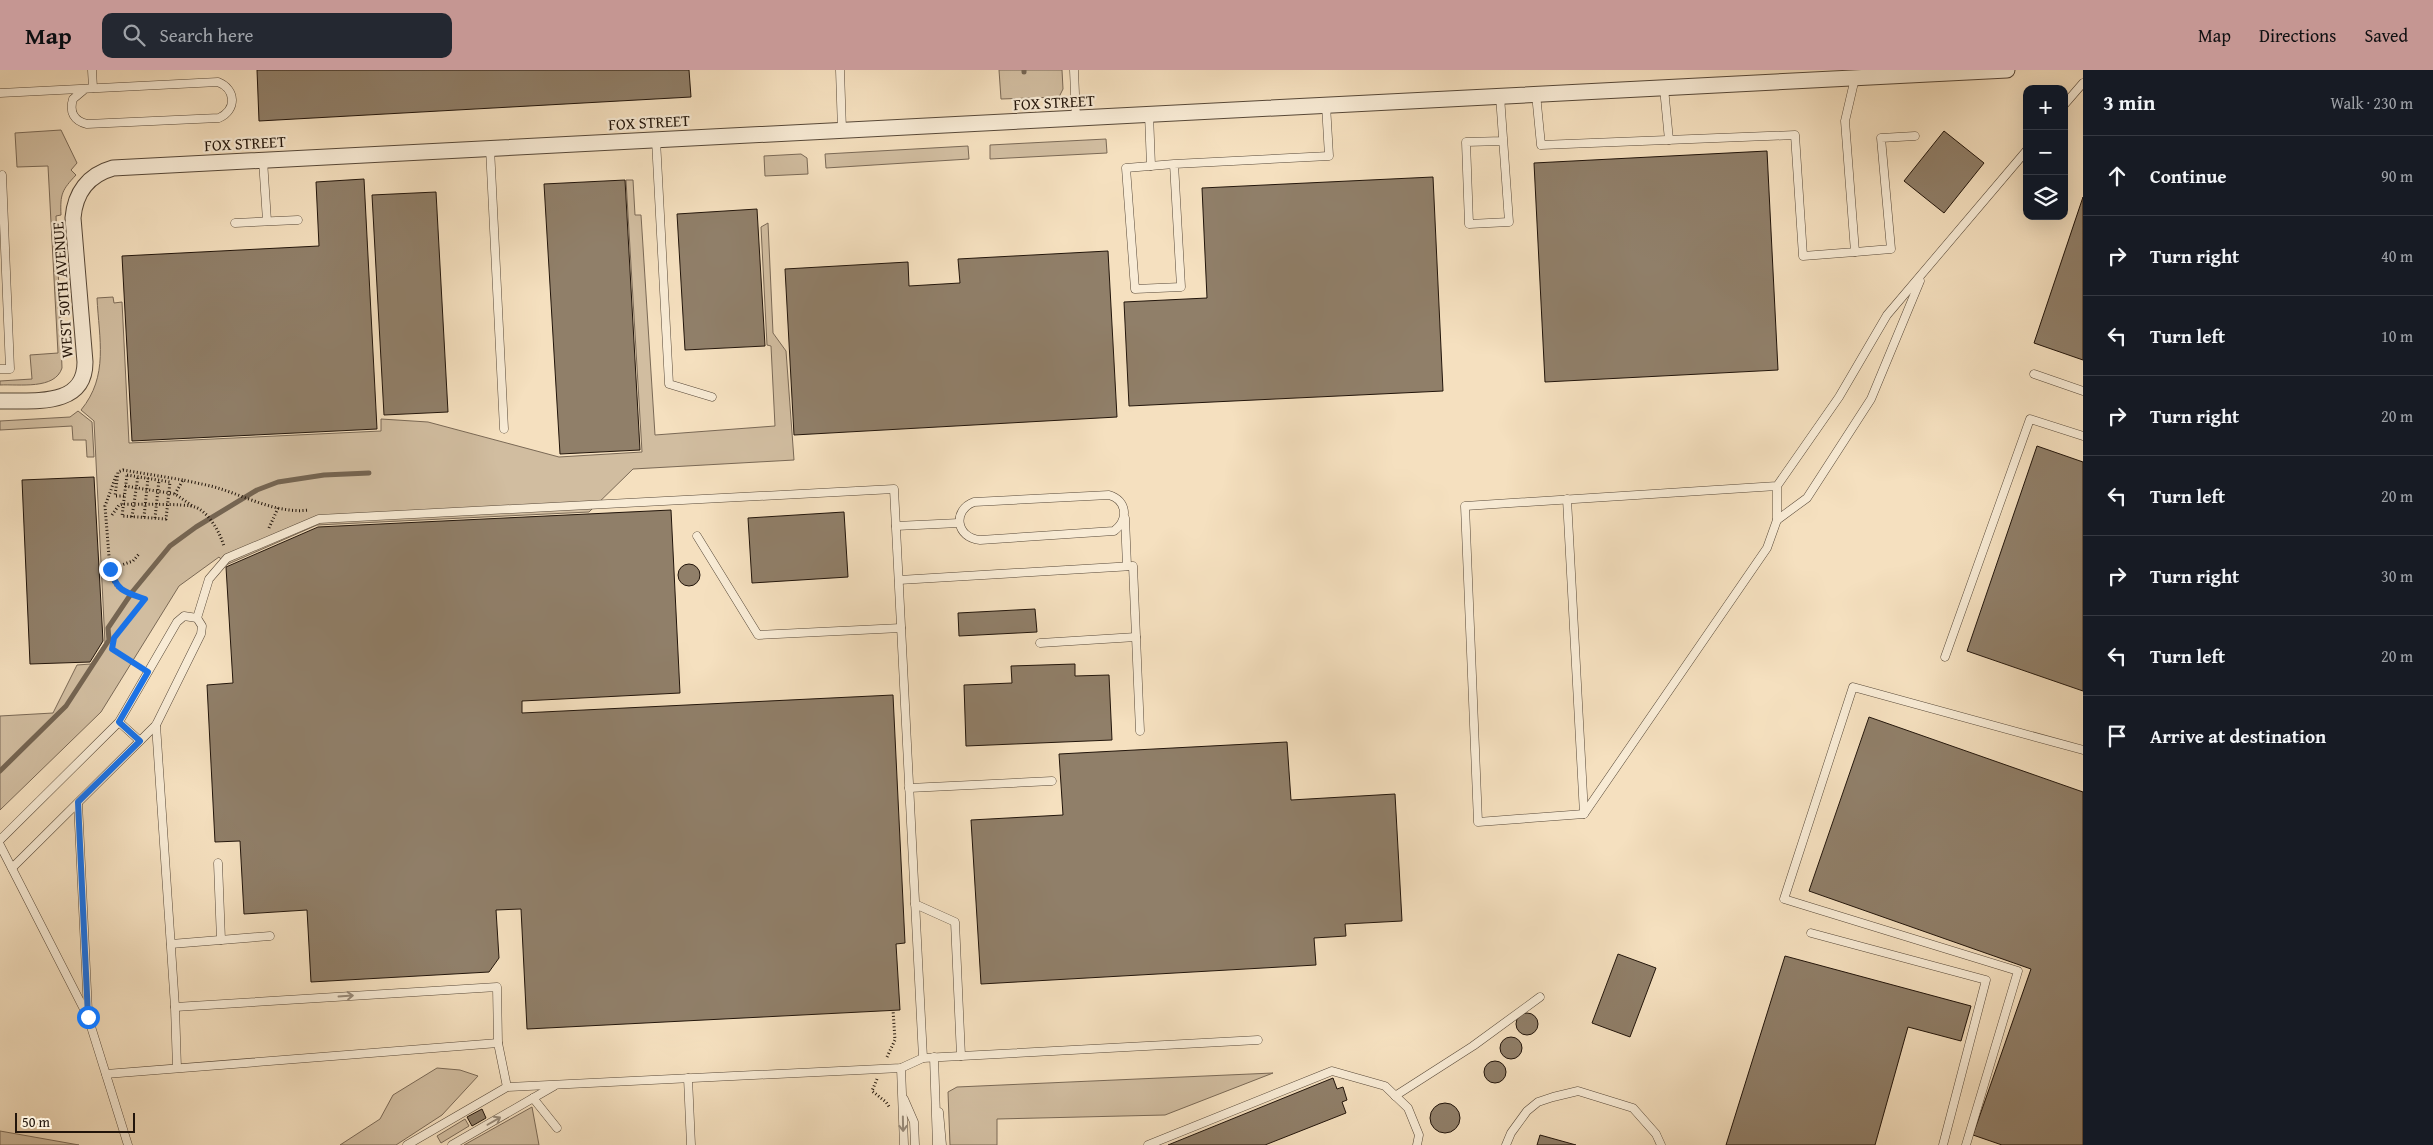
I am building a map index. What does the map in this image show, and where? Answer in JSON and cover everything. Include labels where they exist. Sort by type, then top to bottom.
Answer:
[{"type":"street","name":"FOX STREET","points":[[103,171],[124,167],[1997,70]]},
{"type":"street","name":"WEST 50TH AVENUE","points":[[0,401],[58,398],[65,396],[78,386],[85,370],[85,362],[74,206],[84,185],[103,171]]},
{"type":"lane","points":[[0,93],[89,88],[218,82],[228,88],[233,100],[229,111],[219,118],[87,124],[77,120],[71,110],[72,99],[89,88],[92,70]]},
{"type":"lane","points":[[840,70],[842,130]]},
{"type":"lane","points":[[1074,70],[1076,118]]},
{"type":"lane","points":[[1855,78],[1845,121],[1855,252]]},
{"type":"lane","points":[[2068,100],[2083,83]]},
{"type":"lane","points":[[1664,88],[1670,140]]},
{"type":"lane","points":[[1536,94],[1541,145],[1795,135],[1803,256],[1891,249],[1881,138],[1915,136]]},
{"type":"lane","points":[[1500,96],[1509,222],[1469,224],[1466,142],[1503,141]]},
{"type":"lane","points":[[1174,164],[1181,287],[1135,289],[1126,168],[1174,164],[1329,156],[1326,105]]},
{"type":"lane","points":[[1149,114],[1151,166]]},
{"type":"lane","points":[[656,140],[669,384],[712,396]]},
{"type":"lane","points":[[490,148],[504,429]]},
{"type":"lane","points":[[1584,814],[1767,548],[1777,520],[1777,486],[1839,397],[1887,316],[2023,155]]},
{"type":"lane","points":[[263,160],[267,221]]},
{"type":"lane","points":[[0,176],[2,175],[10,368],[0,369]]},
{"type":"lane","points":[[235,223],[298,220]]},
{"type":"lane","points":[[1777,520],[1807,498],[1871,399],[1924,273]]},
{"type":"lane","points":[[2034,374],[2083,391]]},
{"type":"lane","points":[[1945,657],[2030,419],[2083,436]]},
{"type":"lane","points":[[1584,814],[1478,822],[1465,506],[1777,486]]},
{"type":"lane","points":[[12,868],[156,725],[201,634],[202,626],[197,618],[209,579],[227,558],[263,541],[319,519],[894,489],[923,1058]]},
{"type":"lane","points":[[1125,511],[1122,522],[1114,531],[980,540],[968,537],[963,532],[959,523],[963,508],[974,502],[1109,495],[1119,500],[1125,511],[1127,566]]},
{"type":"lane","points":[[1567,500],[1584,814]]},
{"type":"lane","points":[[896,526],[959,523]]},
{"type":"lane","points":[[698,536],[758,635],[901,628]]},
{"type":"lane","points":[[899,580],[1132,566],[1140,731]]},
{"type":"lane","points":[[0,840],[119,722],[177,622],[184,616],[197,618]]},
{"type":"lane","points":[[1040,643],[1136,637]]},
{"type":"lane","points":[[1966,1145],[2018,972],[1784,899],[1853,687],[2083,750]]},
{"type":"lane","points":[[119,722],[140,741]]},
{"type":"lane","points":[[156,725],[175,1007],[177,1068]]},
{"type":"lane","points":[[909,788],[1052,781]]},
{"type":"lane","points":[[78,802],[88,1017]]},
{"type":"lane","points":[[0,844],[88,1017],[128,1145]]},
{"type":"lane","points":[[218,863],[221,940]]},
{"type":"lane","points":[[915,904],[955,922],[961,1056]]},
{"type":"lane","points":[[1811,933],[1986,980],[1943,1145]]},
{"type":"lane","points":[[170,944],[270,936]]},
{"type":"lane","points":[[175,1007],[497,986],[498,1043],[507,1087]]},
{"type":"lane","points":[[1395,1096],[1473,1046],[1540,997]]},
{"type":"lane","points":[[407,1145],[507,1087],[901,1068],[923,1058],[934,1057],[1258,1040]]},
{"type":"lane","points":[[106,1074],[498,1043]]},
{"type":"lane","points":[[934,1057],[937,1145]]},
{"type":"lane","points":[[901,1068],[904,1145]]},
{"type":"lane","points":[[1148,1145],[1332,1071],[1385,1086],[1408,1108],[1419,1135],[1417,1145]]},
{"type":"lane","points":[[688,1078],[691,1145]]},
{"type":"lane","points":[[452,1145],[556,1085]]},
{"type":"lane","points":[[1506,1145],[1511,1133],[1527,1111],[1538,1102],[1553,1096],[1578,1091],[1633,1108],[1656,1134],[1661,1145]]},
{"type":"lane","points":[[902,1095],[914,1122],[915,1145]]},
{"type":"lane","points":[[935,1096],[942,1124],[942,1145]]},
{"type":"lane","points":[[533,1098],[557,1128]]},
{"type":"path","points":[[148,672],[112,649],[114,638],[146,599],[123,591],[114,582],[110,569],[109,517],[105,506],[118,472],[128,470],[183,480],[278,508],[263,541]]},
{"type":"path","points":[[127,475],[170,482],[166,519],[122,516],[125,486],[127,475]]},
{"type":"path","points":[[116,476],[115,496],[124,496]]},
{"type":"path","points":[[132,516],[138,476]]},
{"type":"path","points":[[144,517],[148,478]]},
{"type":"path","points":[[155,518],[159,480]]},
{"type":"path","points":[[175,494],[183,480]]},
{"type":"path","points":[[125,486],[175,494],[195,507],[207,517],[222,536],[227,558]]},
{"type":"path","points":[[109,517],[119,505],[123,504],[195,507]]},
{"type":"path","points":[[110,569],[133,561],[139,554]]},
{"type":"shaded area","points":[[999,70],[1062,70],[1063,89],[1059,97],[1001,99]]},
{"type":"shaded area","points":[[61,130],[77,163],[71,170],[76,175],[63,193],[61,215],[56,216],[62,368],[52,380],[44,383],[0,385],[0,381],[32,379],[30,355],[58,353],[48,166],[17,167],[15,133]]},
{"type":"shaded area","points":[[1106,139],[1107,153],[990,159],[990,145]]},
{"type":"shaded area","points":[[968,146],[969,159],[826,168],[825,154]]},
{"type":"shaded area","points":[[801,154],[807,158],[808,174],[765,176],[764,156]]},
{"type":"shaded area","points":[[626,180],[633,180],[635,215],[641,215],[655,435],[775,426],[771,346],[767,345],[761,227],[768,223],[773,333],[786,351],[794,460],[633,469],[589,512],[317,525],[226,565],[219,557],[179,586],[101,712],[0,810],[0,716],[53,713],[77,665],[91,664],[105,643],[94,421],[81,410],[96,384],[99,370],[100,342],[97,298],[113,297],[114,303],[122,302],[129,443],[381,431],[381,419],[428,422],[559,457],[642,452]]},
{"type":"shaded area","points":[[78,411],[92,422],[94,457],[87,457],[86,440],[73,440],[72,426],[0,430],[0,421],[70,417]]},
{"type":"shaded area","points":[[437,1068],[460,1070],[478,1076],[442,1115],[396,1145],[340,1145],[380,1119],[393,1095]]},
{"type":"shaded area","points":[[1273,1073],[1165,1115],[997,1119],[997,1145],[950,1145],[948,1092],[957,1087]]},
{"type":"shaded area","points":[[532,1107],[539,1145],[464,1145]]},
{"type":"shaded area","points":[[465,1119],[469,1126],[441,1143],[437,1136]]},
{"type":"shaded area","points":[[0,1131],[79,1145],[0,1145]]},
{"type":"building","points":[[257,70],[689,70],[691,97],[259,121]]},
{"type":"building","points":[[1944,131],[1984,163],[1944,213],[1904,181]]},
{"type":"building","points":[[1767,151],[1778,370],[1545,382],[1534,163]]},
{"type":"building","points":[[1433,177],[1443,391],[1129,406],[1124,302],[1207,298],[1202,188]]},
{"type":"building","points":[[364,179],[377,429],[132,441],[122,256],[319,246],[316,182]]},
{"type":"building","points":[[625,180],[640,450],[560,454],[544,184]]},
{"type":"building","points":[[436,192],[448,412],[384,415],[372,195]]},
{"type":"building","points":[[2083,197],[2083,360],[2034,343]]},
{"type":"building","points":[[757,209],[765,346],[685,350],[677,214]]},
{"type":"building","points":[[1108,251],[1117,417],[794,435],[785,269],[908,262],[909,286],[960,283],[958,259]]},
{"type":"building","points":[[2037,446],[2083,462],[2083,691],[1967,651]]},
{"type":"building","points":[[94,477],[103,641],[90,662],[30,664],[22,480]]},
{"type":"building","points":[[671,510],[680,693],[522,701],[522,713],[893,695],[905,943],[896,944],[900,1010],[527,1029],[521,909],[496,910],[499,958],[489,972],[311,982],[307,910],[244,914],[240,841],[215,842],[207,685],[233,683],[226,567],[318,527]]},
{"type":"building","points":[[844,512],[848,577],[752,583],[748,518]]},
{"type":"building","points":[[689,564],[697,567],[700,575],[697,583],[689,586],[681,583],[678,575],[681,567]]},
{"type":"building","points":[[1035,609],[1037,632],[959,636],[958,613]]},
{"type":"building","points":[[1075,664],[1075,676],[1109,675],[1112,740],[966,746],[964,685],[1012,683],[1011,666]]},
{"type":"building","points":[[1869,717],[2083,792],[2083,1145],[2002,1145],[1973,1135],[2031,969],[1809,891]]},
{"type":"building","points":[[1287,742],[1291,800],[1395,794],[1402,921],[1345,924],[1346,936],[1314,938],[1316,965],[981,984],[971,820],[1063,815],[1059,754]]},
{"type":"building","points":[[1618,954],[1656,968],[1630,1037],[1592,1023]]},
{"type":"building","points":[[1785,956],[1971,1006],[1961,1041],[1908,1027],[1875,1145],[1726,1145]]},
{"type":"building","points":[[1527,1013],[1535,1016],[1538,1024],[1535,1032],[1527,1035],[1519,1032],[1516,1024],[1519,1016]]},
{"type":"building","points":[[1511,1037],[1519,1040],[1522,1048],[1519,1056],[1511,1059],[1503,1056],[1500,1048],[1503,1040]]},
{"type":"building","points":[[1495,1061],[1503,1064],[1506,1072],[1503,1080],[1495,1083],[1487,1080],[1484,1072],[1487,1064]]},
{"type":"building","points":[[1333,1078],[1337,1089],[1343,1087],[1347,1100],[1342,1102],[1346,1113],[1265,1145],[1168,1145]]},
{"type":"building","points":[[1445,1103],[1456,1107],[1460,1118],[1456,1129],[1445,1133],[1434,1129],[1430,1118],[1434,1107]]},
{"type":"building","points":[[482,1109],[486,1118],[472,1126],[467,1117]]},
{"type":"building","points":[[1540,1135],[1576,1145],[1537,1145]]},
{"type":"waterway","points":[[0,771],[66,706],[109,640],[108,628],[133,591],[170,546],[196,527],[257,490],[278,482],[324,475],[369,473]]},
{"type":"route","points":[[88,1017],[78,802],[140,741],[119,722],[148,672],[112,649],[114,638],[145,599],[119,589],[114,582],[110,569]]}]
